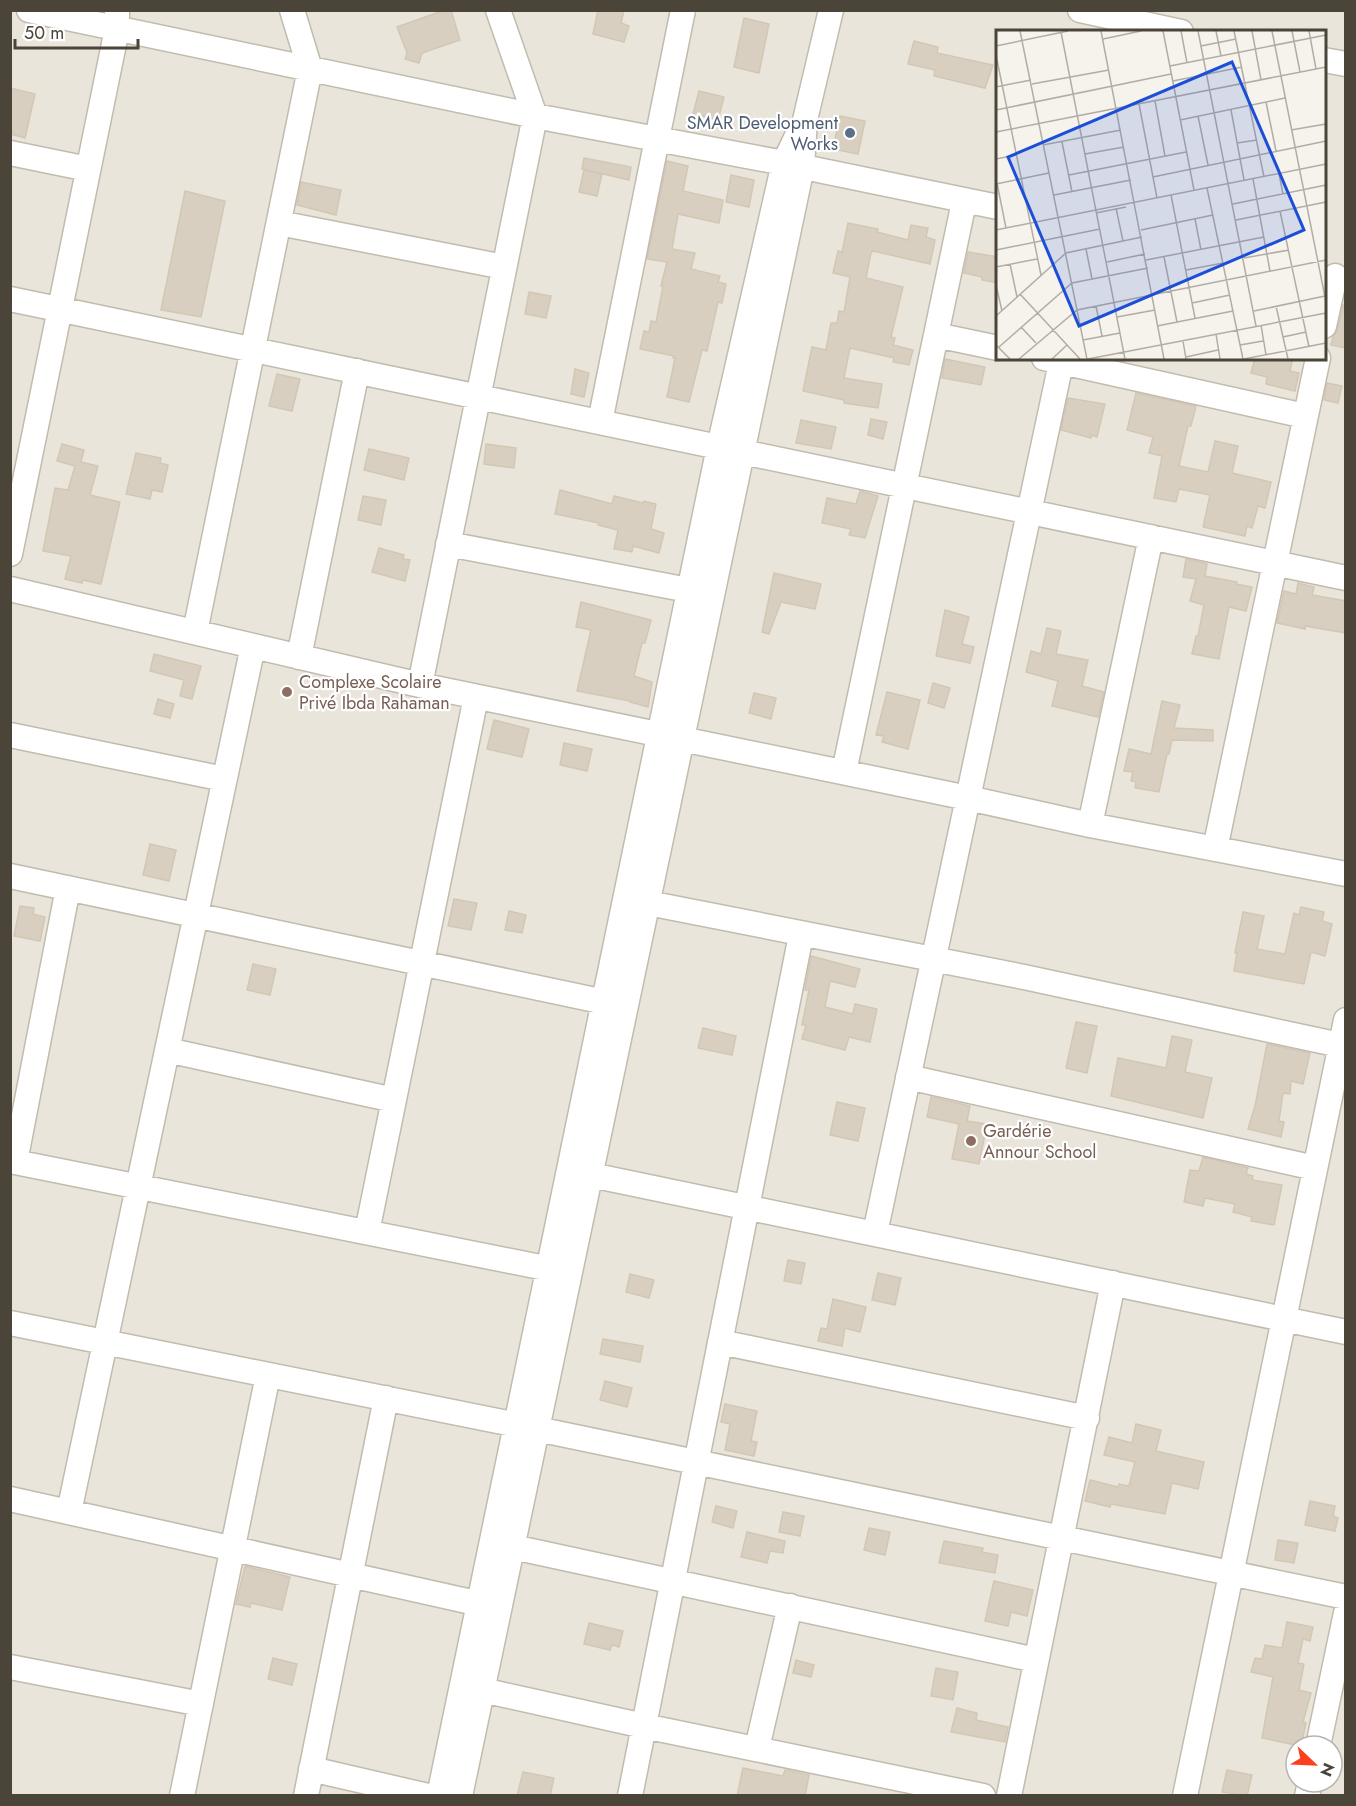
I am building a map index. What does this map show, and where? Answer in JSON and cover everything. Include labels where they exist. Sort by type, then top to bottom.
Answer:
[{"type":"street","points":[[29,10],[117,20],[310,69],[996,207]]},
{"type":"street","points":[[195,632],[310,69],[292,10]]},
{"type":"street","points":[[420,685],[535,116],[498,10]]},
{"type":"street","points":[[600,422],[683,10]]},
{"type":"street","points":[[439,1796],[489,1605],[731,449],[793,165],[831,10]]},
{"type":"street","points":[[1080,10],[1175,26]]},
{"type":"street","points":[[10,554],[117,20]]},
{"type":"street","points":[[1326,60],[1346,64]]},
{"type":"street","points":[[10,153],[88,169]]},
{"type":"street","points":[[844,772],[964,202]]},
{"type":"street","points":[[279,223],[504,267]]},
{"type":"street","points":[[1326,317],[1335,276]]},
{"type":"street","points":[[10,299],[1346,578]]},
{"type":"street","points":[[936,335],[996,348]]},
{"type":"street","points":[[1215,849],[1318,360]]},
{"type":"street","points":[[875,1233],[1029,512],[1053,361],[1305,416]]},
{"type":"street","points":[[299,657],[357,371]]},
{"type":"street","points":[[1090,825],[1150,537]]},
{"type":"street","points":[[448,544],[701,592]]},
{"type":"street","points":[[10,589],[476,697],[1090,825],[1346,874]]},
{"type":"street","points":[[69,1512],[253,646]]},
{"type":"street","points":[[367,1232],[476,697]]},
{"type":"street","points":[[10,735],[224,779]]},
{"type":"street","points":[[559,1271],[591,1175],[615,1004],[648,903],[671,737]]},
{"type":"street","points":[[10,876],[615,1004]]},
{"type":"street","points":[[68,888],[13,1161],[559,1271]]},
{"type":"street","points":[[648,903],[1057,984],[1340,1045]]},
{"type":"street","points":[[630,1796],[801,935]]},
{"type":"street","points":[[1185,1796],[1346,1020]]},
{"type":"street","points":[[167,1050],[394,1100]]},
{"type":"street","points":[[908,1077],[1315,1168]]},
{"type":"street","points":[[591,1175],[1346,1332]]},
{"type":"street","points":[[1009,1796],[1113,1283]]},
{"type":"street","points":[[10,1323],[386,1398],[1346,1597]]},
{"type":"street","points":[[720,1342],[1087,1418]]},
{"type":"street","points":[[182,1796],[268,1375]]},
{"type":"street","points":[[306,1796],[386,1398]]},
{"type":"street","points":[[460,1796],[482,1690],[489,1605],[513,1547],[527,1427]]},
{"type":"street","points":[[10,1499],[489,1605]]},
{"type":"street","points":[[513,1547],[1036,1660]]},
{"type":"street","points":[[757,1748],[790,1606]]},
{"type":"street","points":[[1321,1734],[1346,1613]]},
{"type":"street","points":[[10,1667],[201,1704]]},
{"type":"street","points":[[482,1690],[983,1796]]},
{"type":"street","points":[[311,1769],[428,1796]]},
{"type":"shaded area","points":[[11,11],[1345,11],[1345,1795],[11,1796]]},
{"type":"building","points":[[445,10],[451,10],[460,40],[422,53],[419,63],[405,59],[407,53],[397,27]]},
{"type":"building","points":[[598,10],[624,10],[621,23],[629,26],[624,42],[593,34]]},
{"type":"building","points":[[744,18],[769,24],[759,73],[734,67]]},
{"type":"building","points":[[914,41],[938,47],[937,53],[993,65],[985,88],[934,76],[935,70],[908,64]]},
{"type":"building","points":[[10,88],[35,94],[25,138],[10,134]]},
{"type":"building","points":[[699,91],[724,97],[718,120],[693,114]]},
{"type":"building","points":[[840,116],[865,121],[858,154],[833,149]]},
{"type":"building","points":[[584,158],[631,167],[629,180],[582,169]]},
{"type":"building","points":[[667,161],[688,166],[683,191],[723,200],[719,223],[678,214],[672,249],[695,253],[691,269],[720,276],[718,282],[726,284],[722,303],[718,302],[707,351],[702,350],[689,402],[667,397],[674,356],[640,349],[644,331],[649,332],[651,321],[656,322],[667,262],[647,259]]},
{"type":"building","points":[[584,170],[602,174],[597,196],[579,192]]},
{"type":"building","points":[[731,175],[754,180],[749,207],[726,202]]},
{"type":"building","points":[[301,182],[341,190],[336,215],[297,205]]},
{"type":"building","points":[[185,191],[225,201],[201,317],[161,310]]},
{"type":"building","points":[[848,223],[878,229],[877,232],[908,240],[911,225],[928,228],[926,237],[935,240],[930,264],[873,251],[871,253],[866,278],[903,287],[891,337],[895,338],[893,345],[913,350],[909,365],[893,362],[894,358],[850,348],[844,378],[882,384],[878,408],[844,403],[844,400],[803,391],[812,347],[826,350],[831,323],[837,323],[839,311],[844,312],[850,277],[833,273],[838,251],[842,252]]},
{"type":"building","points":[[968,252],[996,257],[996,283],[964,273]]},
{"type":"building","points":[[529,292],[551,296],[546,318],[525,314]]},
{"type":"building","points":[[1343,305],[1346,306],[1346,348],[1331,345],[1338,329]]},
{"type":"building","points":[[945,359],[985,367],[981,385],[942,378]]},
{"type":"building","points":[[1254,360],[1293,360],[1290,371],[1299,373],[1295,391],[1266,384],[1267,377],[1251,373]]},
{"type":"building","points":[[575,369],[589,373],[584,397],[571,394]]},
{"type":"building","points":[[277,374],[300,379],[292,411],[269,406]]},
{"type":"building","points":[[1327,383],[1342,386],[1338,403],[1324,400]]},
{"type":"building","points":[[1136,393],[1196,406],[1191,426],[1188,426],[1179,466],[1208,472],[1215,441],[1238,446],[1232,473],[1271,482],[1265,508],[1258,506],[1252,528],[1247,526],[1245,536],[1203,527],[1210,495],[1179,489],[1176,502],[1154,498],[1162,456],[1149,453],[1153,437],[1127,430]]},
{"type":"building","points":[[1068,398],[1105,404],[1097,437],[1091,435],[1091,438],[1061,430]]},
{"type":"building","points":[[871,419],[887,422],[883,439],[868,435]]},
{"type":"building","points":[[801,420],[836,427],[831,449],[796,443]]},
{"type":"building","points":[[62,444],[84,450],[81,462],[98,466],[90,495],[120,502],[101,584],[65,579],[71,556],[43,551],[55,488],[68,490],[75,466],[57,461]]},
{"type":"building","points":[[486,444],[516,448],[514,468],[484,464]]},
{"type":"building","points":[[369,449],[409,458],[404,480],[364,470]]},
{"type":"building","points":[[136,453],[161,458],[160,463],[168,465],[162,492],[152,490],[150,499],[126,494]]},
{"type":"building","points":[[560,490],[612,504],[614,496],[656,504],[651,529],[664,533],[659,553],[633,546],[632,552],[614,549],[618,530],[598,525],[599,523],[555,514]]},
{"type":"building","points":[[860,491],[878,496],[865,538],[849,535],[851,529],[822,523],[827,498],[856,504]]},
{"type":"building","points":[[363,496],[386,500],[381,525],[358,520]]},
{"type":"building","points":[[379,548],[404,555],[403,559],[410,560],[405,581],[372,572]]},
{"type":"building","points":[[1186,559],[1207,564],[1205,576],[1252,587],[1246,611],[1229,607],[1219,659],[1192,654],[1204,605],[1190,601],[1196,579],[1183,577]]},
{"type":"building","points":[[774,573],[821,584],[815,609],[781,602],[769,634],[762,632]]},
{"type":"building","points":[[1298,583],[1314,587],[1312,595],[1346,601],[1346,633],[1305,626],[1305,629],[1277,623],[1284,591],[1296,594]]},
{"type":"building","points":[[581,602],[651,620],[645,643],[642,643],[634,676],[652,682],[648,707],[630,701],[577,691],[591,630],[576,627]]},
{"type":"building","points":[[945,610],[969,617],[962,644],[974,647],[970,663],[936,656]]},
{"type":"building","points":[[1047,628],[1061,631],[1056,654],[1088,660],[1082,686],[1104,692],[1098,717],[1052,706],[1058,681],[1026,672],[1031,651],[1041,654]]},
{"type":"building","points":[[154,654],[201,666],[192,699],[180,696],[184,680],[150,671]]},
{"type":"building","points":[[933,683],[950,688],[944,708],[928,703]]},
{"type":"building","points":[[887,692],[920,700],[908,749],[882,742],[884,736],[876,735]]},
{"type":"building","points":[[754,693],[776,698],[771,719],[749,713]]},
{"type":"building","points":[[158,699],[174,704],[170,718],[154,714]]},
{"type":"building","points":[[1162,701],[1180,705],[1174,728],[1213,730],[1213,741],[1172,740],[1159,792],[1135,788],[1136,782],[1131,781],[1133,772],[1124,771],[1129,749],[1151,754]]},
{"type":"building","points":[[494,720],[529,729],[522,757],[487,749]]},
{"type":"building","points":[[564,743],[592,749],[587,771],[560,765]]},
{"type":"building","points":[[150,844],[176,850],[169,881],[143,875]]},
{"type":"building","points":[[454,899],[477,903],[471,930],[448,926]]},
{"type":"building","points":[[20,906],[34,908],[33,914],[45,917],[40,941],[14,936]]},
{"type":"building","points":[[1301,907],[1324,912],[1322,921],[1332,924],[1325,956],[1311,952],[1304,984],[1234,971],[1243,912],[1264,916],[1257,949],[1285,954],[1294,913],[1299,915]]},
{"type":"building","points":[[509,911],[526,915],[522,933],[505,930]]},
{"type":"building","points":[[811,956],[860,969],[855,987],[830,981],[825,1007],[853,1014],[855,1004],[877,1009],[870,1042],[849,1037],[845,1050],[802,1039],[806,1025],[802,1025],[809,990],[805,990]]},
{"type":"building","points":[[253,964],[276,969],[270,995],[247,990]]},
{"type":"building","points":[[1076,1022],[1097,1026],[1087,1073],[1066,1068]]},
{"type":"building","points":[[703,1028],[736,1036],[732,1055],[698,1048]]},
{"type":"building","points":[[1172,1036],[1192,1040],[1185,1072],[1212,1078],[1203,1118],[1111,1096],[1118,1058],[1166,1068]]},
{"type":"building","points":[[1267,1044],[1310,1053],[1303,1084],[1291,1081],[1290,1094],[1283,1093],[1279,1121],[1284,1122],[1281,1137],[1248,1129],[1255,1106]]},
{"type":"building","points":[[931,1097],[970,1106],[967,1121],[987,1124],[979,1164],[952,1159],[959,1124],[927,1117]]},
{"type":"building","points":[[837,1102],[865,1108],[858,1141],[830,1135]]},
{"type":"building","points":[[1203,1157],[1248,1168],[1246,1174],[1253,1176],[1252,1180],[1282,1185],[1274,1225],[1251,1221],[1252,1217],[1233,1212],[1235,1204],[1205,1198],[1203,1206],[1184,1202],[1190,1170],[1199,1171]]},
{"type":"building","points":[[788,1260],[805,1263],[801,1284],[784,1281]]},
{"type":"building","points":[[878,1273],[901,1278],[895,1305],[872,1300]]},
{"type":"building","points":[[630,1274],[654,1280],[649,1298],[626,1292]]},
{"type":"building","points":[[833,1299],[866,1307],[860,1332],[845,1328],[842,1346],[818,1341],[821,1328],[827,1329]]},
{"type":"building","points":[[603,1339],[643,1346],[640,1362],[600,1354]]},
{"type":"building","points":[[605,1381],[632,1388],[627,1407],[600,1400]]},
{"type":"building","points":[[725,1404],[757,1411],[751,1441],[757,1442],[754,1456],[725,1450],[730,1424],[721,1422]]},
{"type":"building","points":[[1136,1424],[1161,1430],[1156,1451],[1204,1462],[1198,1489],[1172,1483],[1165,1514],[1111,1504],[1110,1507],[1085,1501],[1090,1480],[1118,1487],[1119,1484],[1129,1486],[1135,1462],[1104,1455],[1109,1437],[1132,1443]]},
{"type":"building","points":[[1310,1501],[1335,1506],[1333,1516],[1338,1518],[1335,1531],[1305,1525]]},
{"type":"building","points":[[716,1506],[737,1511],[733,1528],[712,1522]]},
{"type":"building","points":[[783,1512],[804,1516],[800,1536],[779,1532]]},
{"type":"building","points":[[869,1528],[890,1532],[885,1555],[864,1550]]},
{"type":"building","points":[[747,1532],[785,1541],[783,1553],[770,1551],[767,1563],[741,1557]]},
{"type":"building","points":[[1278,1540],[1298,1543],[1294,1563],[1275,1560]]},
{"type":"building","points":[[944,1541],[983,1548],[982,1552],[998,1555],[995,1573],[939,1563]]},
{"type":"building","points":[[245,1566],[290,1577],[282,1610],[251,1603],[250,1607],[236,1604]]},
{"type":"building","points":[[994,1581],[1033,1590],[1027,1616],[1011,1612],[1008,1626],[985,1621]]},
{"type":"building","points":[[1287,1622],[1313,1627],[1310,1641],[1303,1639],[1298,1663],[1304,1664],[1299,1690],[1311,1693],[1303,1722],[1306,1723],[1304,1734],[1284,1734],[1284,1743],[1262,1738],[1273,1677],[1251,1672],[1255,1658],[1262,1659],[1265,1645],[1282,1648]]},
{"type":"building","points":[[589,1623],[623,1631],[619,1647],[612,1645],[610,1650],[584,1644]]},
{"type":"building","points":[[273,1658],[297,1664],[292,1685],[268,1679]]},
{"type":"building","points":[[796,1660],[814,1665],[811,1677],[793,1673]]},
{"type":"building","points":[[936,1668],[958,1672],[953,1700],[931,1696]]},
{"type":"building","points":[[957,1708],[977,1713],[976,1720],[1008,1727],[1005,1742],[951,1732]]},
{"type":"building","points":[[743,1768],[783,1776],[785,1770],[809,1775],[805,1796],[737,1796]]},
{"type":"building","points":[[1227,1770],[1252,1775],[1247,1796],[1222,1792]]},
{"type":"building","points":[[523,1772],[554,1778],[550,1796],[517,1796]]},
{"type":"place","name":"SMAR Development Works","points":[[850,133]]},
{"type":"place","name":"Complexe Scolaire Privé Ibda Rahaman","points":[[287,692]]},
{"type":"place","name":"Gardérie Annour School","points":[[971,1141]]}]
